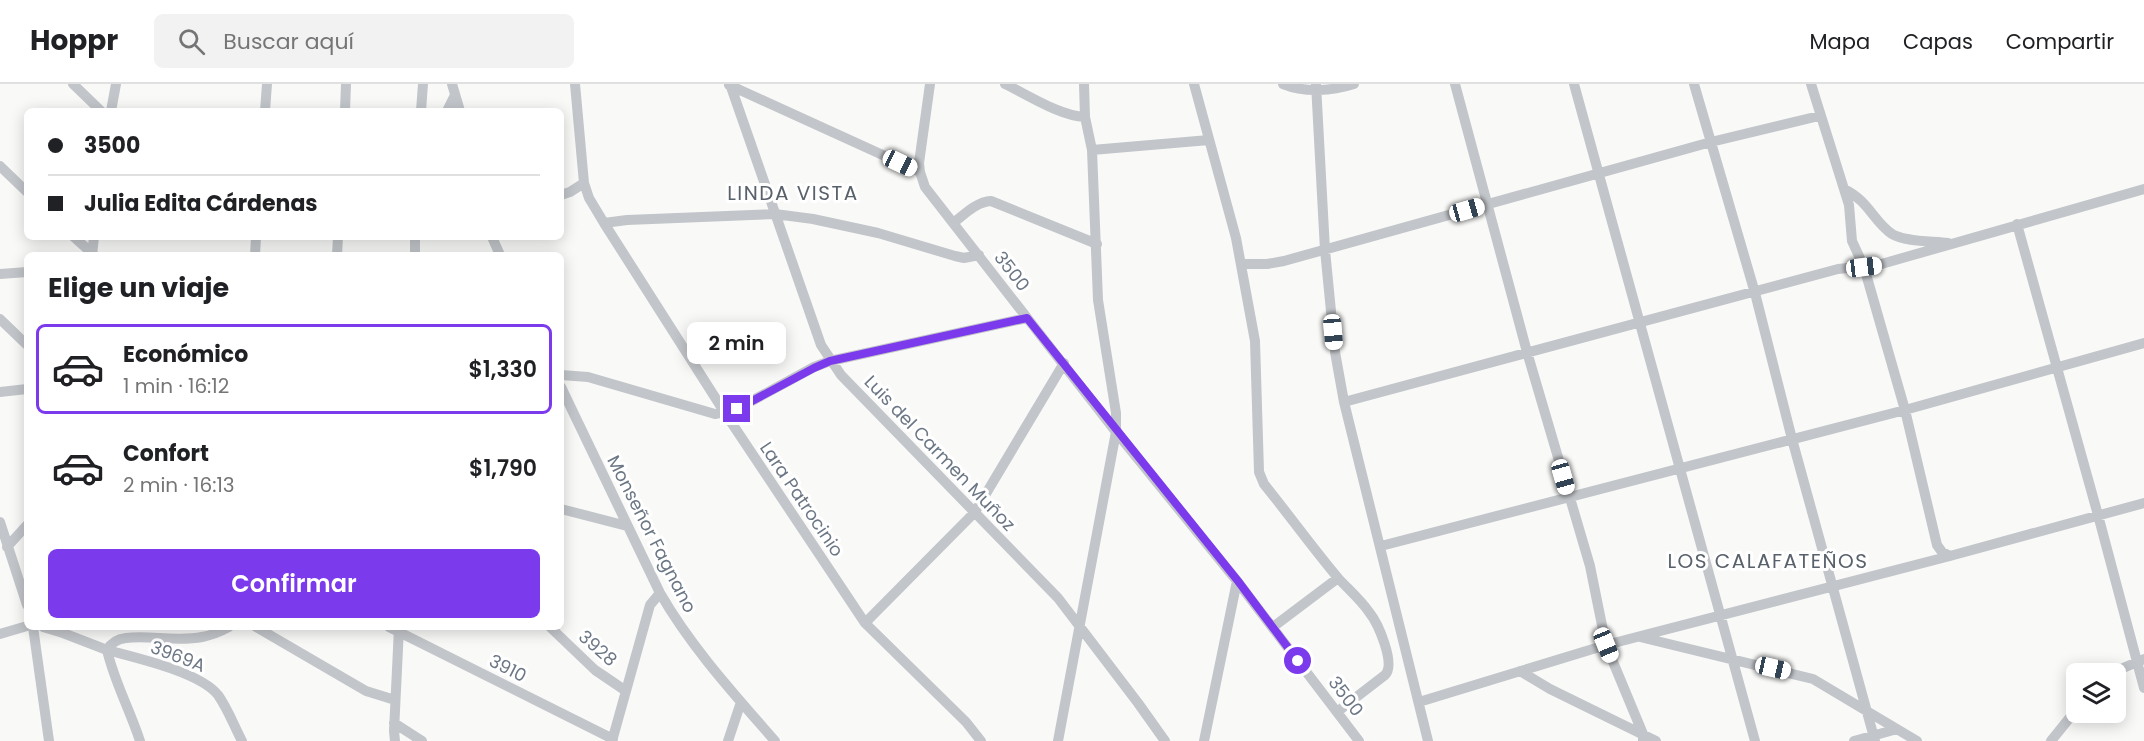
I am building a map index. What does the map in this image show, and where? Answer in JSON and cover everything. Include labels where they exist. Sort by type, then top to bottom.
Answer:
[{"type":"street","points":[[73,84],[98,108]]},
{"type":"street","points":[[112,108],[116,84]]},
{"type":"street","points":[[265,108],[267,84]]},
{"type":"street","points":[[345,108],[346,84]]},
{"type":"street","points":[[422,108],[423,84]]},
{"type":"street","name":"Lara Patrocinio","points":[[575,84],[584,183],[589,198],[604,223],[725,413],[865,623],[966,722],[981,741]]},
{"type":"street","points":[[729,85],[920,172],[930,84]]},
{"type":"street","points":[[1005,84],[1068,114],[1085,117]]},
{"type":"street","points":[[1058,741],[1116,432],[1116,413],[1098,300],[1092,150],[1085,117],[1084,84]]},
{"type":"street","points":[[1194,84],[1241,264],[1257,358],[1259,472],[1264,483],[1338,578],[1369,612],[1375,622],[1390,664],[1389,671],[1337,712]]},
{"type":"street","points":[[1283,84],[1298,88],[1354,84]]},
{"type":"street","points":[[1455,84],[1527,352],[1590,566],[1606,645],[1643,737]]},
{"type":"street","points":[[1575,84],[1755,741]]},
{"type":"street","points":[[1694,84],[1755,293],[1792,438],[1875,738]]},
{"type":"street","points":[[1811,84],[1819,116],[1849,205],[1852,241],[1864,267],[1905,410],[1937,545],[1942,552],[1950,556]]},
{"type":"street","name":"Luis del Carmen Muñoz","points":[[729,85],[821,345],[830,361],[1058,598],[1165,741]]},
{"type":"street","points":[[1316,87],[1325,250],[1335,352],[1344,402],[1428,741]]},
{"type":"street","points":[[448,108],[454,90]]},
{"type":"street","points":[[454,90],[459,108]]},
{"type":"street","points":[[1241,264],[1267,264],[1325,250],[1711,142],[1819,116]]},
{"type":"street","points":[[1092,150],[1209,140]]},
{"type":"street","points":[[0,166],[24,189]]},
{"type":"street","name":"3500","points":[[920,172],[925,187],[1116,432],[1238,581],[1359,741]]},
{"type":"street","points":[[564,194],[584,183]]},
{"type":"street","points":[[1844,189],[1861,199],[1891,233],[1900,237],[1954,244]]},
{"type":"street","points":[[1344,402],[1838,269],[1878,265],[2144,189]]},
{"type":"street","points":[[953,223],[975,206],[984,201],[991,201],[1097,244]]},
{"type":"street","points":[[604,223],[776,214],[813,219],[878,233],[964,258],[979,255]]},
{"type":"street","points":[[2017,224],[2140,660],[2144,688]]},
{"type":"street","points":[[77,240],[89,252]]},
{"type":"street","points":[[0,274],[24,272]]},
{"type":"street","points":[[564,375],[588,377],[715,414],[725,413],[830,361],[1027,318]]},
{"type":"street","points":[[0,319],[24,342]]},
{"type":"street","points":[[1381,546],[1905,410],[2144,343]]},
{"type":"street","points":[[865,623],[975,512],[1064,363]]},
{"type":"street","points":[[0,392],[24,390]]},
{"type":"street","name":"Monseñor Fagnano","points":[[564,393],[660,593],[686,635],[775,741]]},
{"type":"street","points":[[1419,702],[1606,645],[1720,617],[2144,503]]},
{"type":"street","points":[[564,510],[627,526]]},
{"type":"street","points":[[0,522],[24,596]]},
{"type":"street","points":[[7,547],[24,528]]},
{"type":"street","points":[[1273,627],[1338,578]]},
{"type":"street","points":[[1204,741],[1238,581]]},
{"type":"street","points":[[612,740],[650,605],[660,593]]},
{"type":"street","points":[[1375,622],[1396,617]]},
{"type":"street","points":[[0,634],[24,627]]},
{"type":"street","points":[[33,630],[49,741]]},
{"type":"street","name":"3969A","points":[[53,630],[106,650],[144,660],[208,685],[218,696],[242,741]]},
{"type":"street","points":[[140,741],[110,664],[106,650],[110,644],[127,638],[203,637],[224,630]]},
{"type":"street","points":[[261,630],[366,691],[395,700]]},
{"type":"street","points":[[395,741],[396,630]]},
{"type":"street","name":"3910","points":[[398,630],[612,740]]},
{"type":"street","name":"3928","points":[[553,630],[595,670],[626,691]]},
{"type":"street","points":[[1638,637],[1813,679],[1917,741]]},
{"type":"street","points":[[2126,666],[2140,660]]},
{"type":"street","points":[[1520,670],[1550,689],[1643,737],[1656,741]]},
{"type":"street","points":[[728,741],[741,702]]},
{"type":"street","points":[[2051,741],[2066,722]]},
{"type":"street","points":[[394,723],[422,741]]},
{"type":"street","points":[[1854,741],[1875,738],[1897,729]]},
{"type":"district","name":"LINDA VISTA","points":[[793,193]]},
{"type":"district","name":"LOS CALAFATEÑOS","points":[[1768,561]]},
{"type":"route","points":[[737,409],[830,361],[1027,318],[1116,432],[1238,581],[1298,661]]}]
